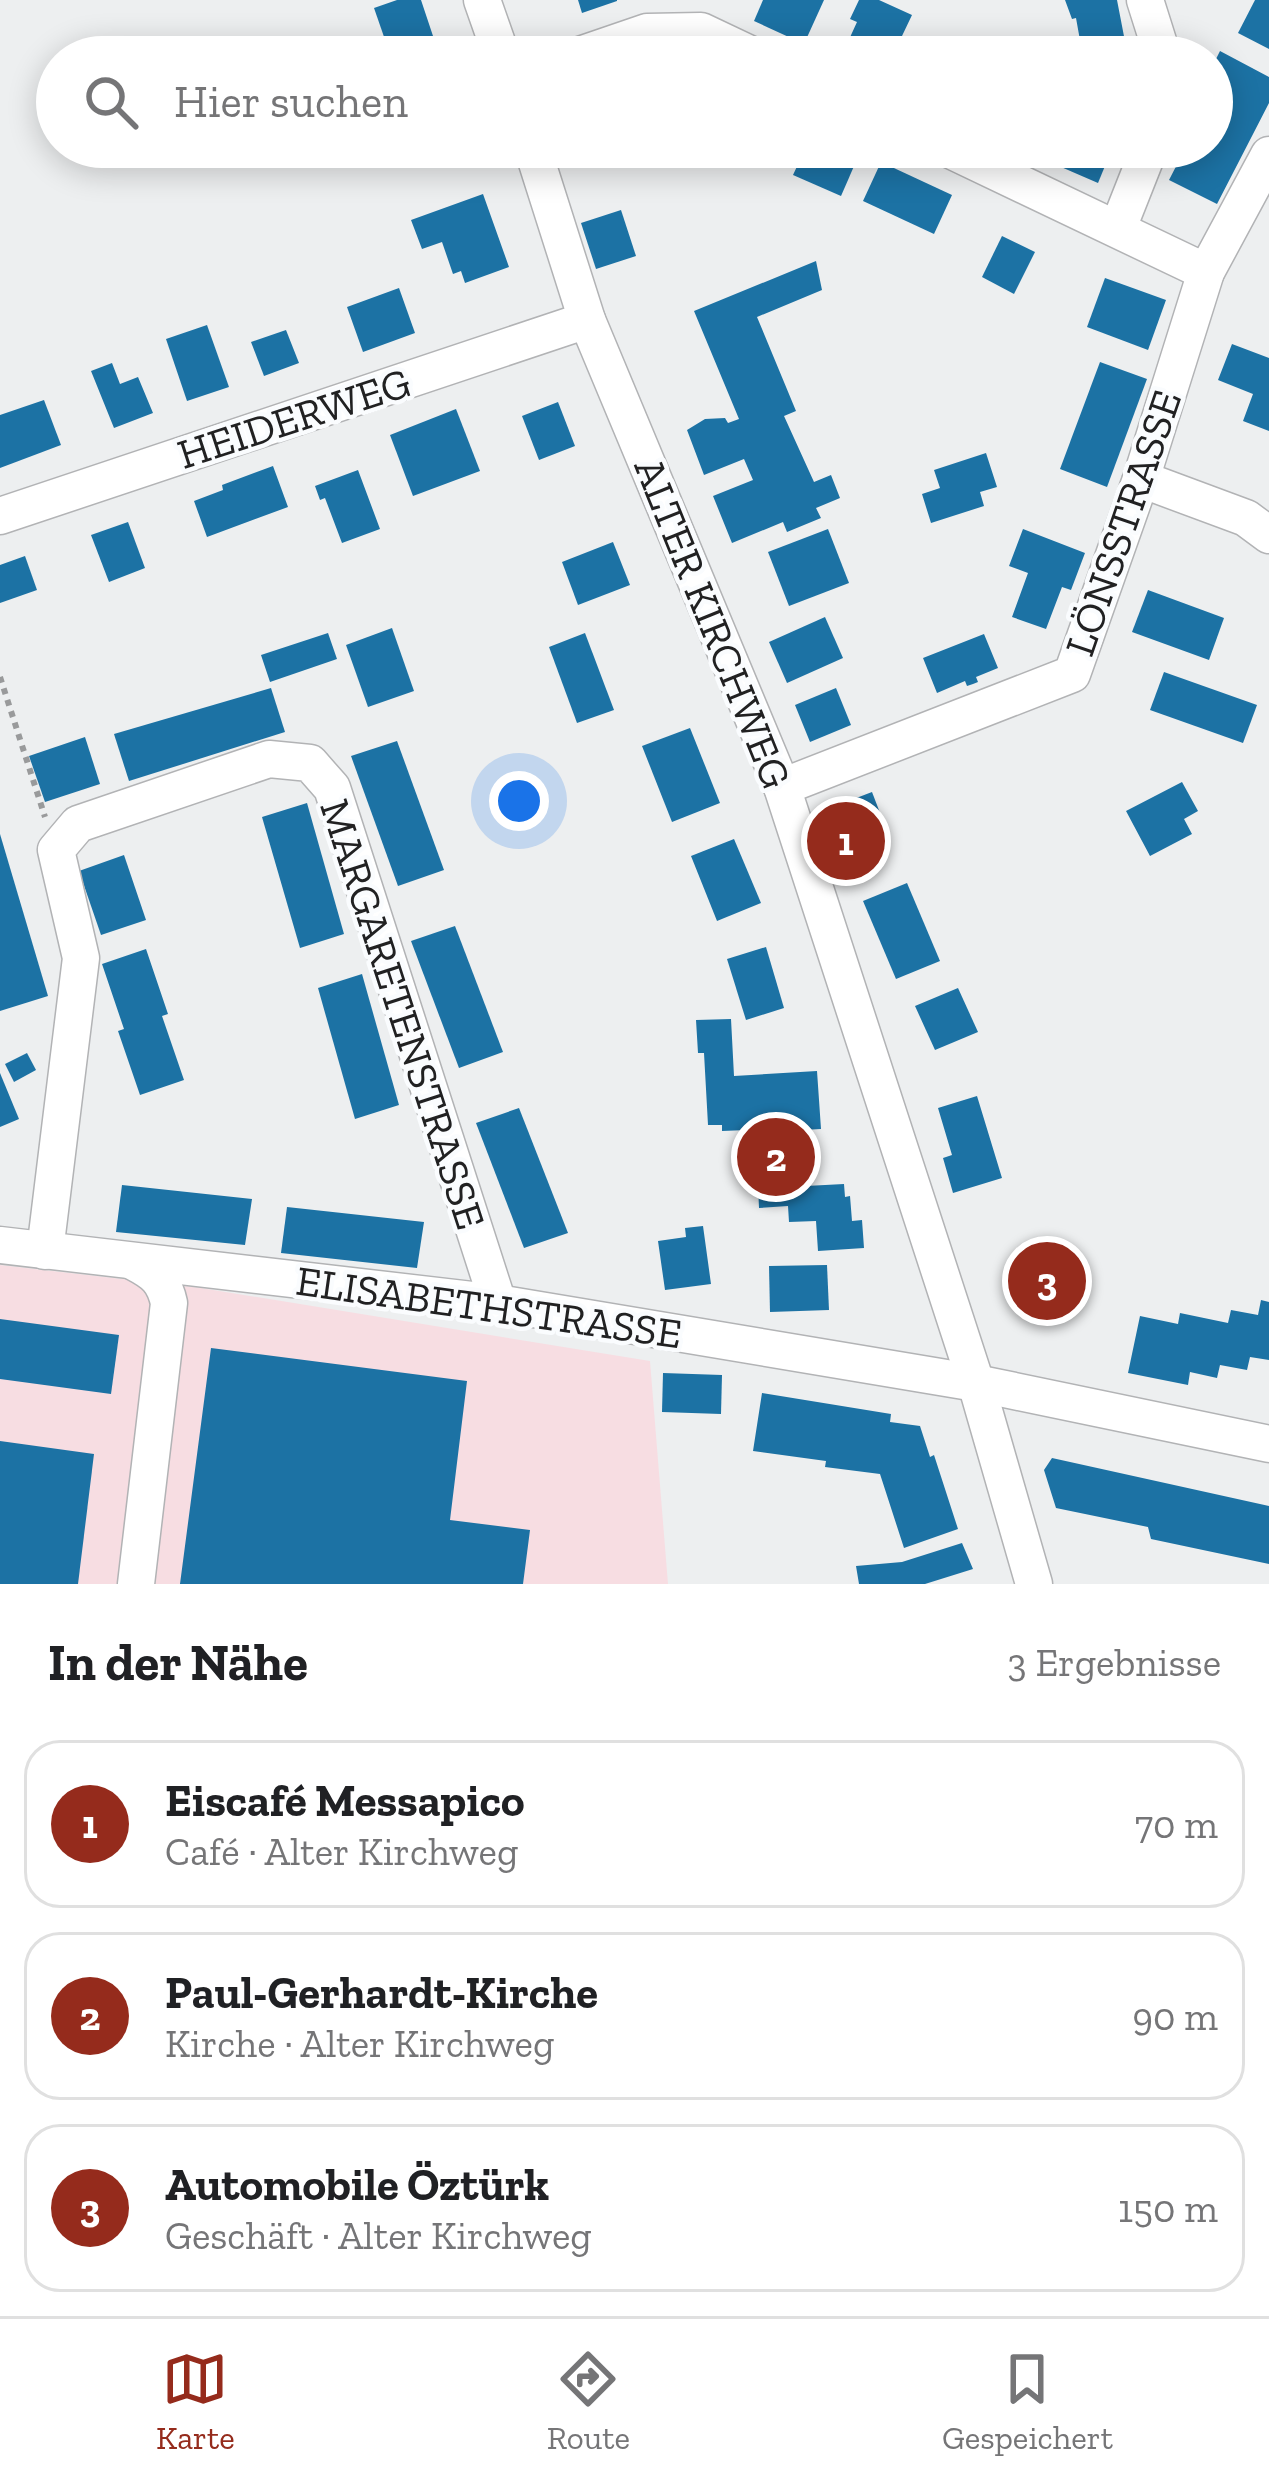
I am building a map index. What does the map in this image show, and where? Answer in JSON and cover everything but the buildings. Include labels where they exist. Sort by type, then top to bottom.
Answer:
[{"type":"street","points":[[482,0],[495,36]]},
{"type":"street","points":[[1145,0],[1156,36]]},
{"type":"street","points":[[634,36],[701,31],[712,36]]},
{"type":"street","name":"LÖNSSTRASSE","points":[[782,787],[1072,674],[1206,272],[1269,154]]},
{"type":"street","name":"ALTER KIRCHWEG","points":[[539,168],[587,320],[782,787],[976,1383],[1034,1584]]},
{"type":"street","points":[[989,168],[1206,272]]},
{"type":"street","points":[[1118,228],[1142,168]]},
{"type":"street","name":"HEIDERWEG","points":[[0,516],[587,320]]},
{"type":"street","points":[[1141,478],[1246,518],[1269,535]]},
{"type":"street","name":"MARGARETENSTRASSE","points":[[56,850],[78,824],[268,759],[310,763],[332,788],[498,1303]]},
{"type":"street","points":[[45,1251],[81,958],[56,850]]},
{"type":"street","name":"ELISABETHSTRASSE","points":[[0,1245],[498,1303],[976,1383],[1269,1444]]},
{"type":"street","points":[[134,1262],[155,1273],[165,1285],[169,1303],[136,1584]]},
{"type":"path","points":[[0,677],[56,850]]},
{"type":"shaded area","points":[[0,1265],[201,1288],[650,1361],[668,1584],[0,1584]]},
{"type":"place","name":"Eiscafé Messapico","points":[[846,841]]},
{"type":"place","name":"Paul-Gerhardt-Kirche","points":[[776,1157]]},
{"type":"place","name":"Automobile Öztürk","points":[[1047,1281]]}]
